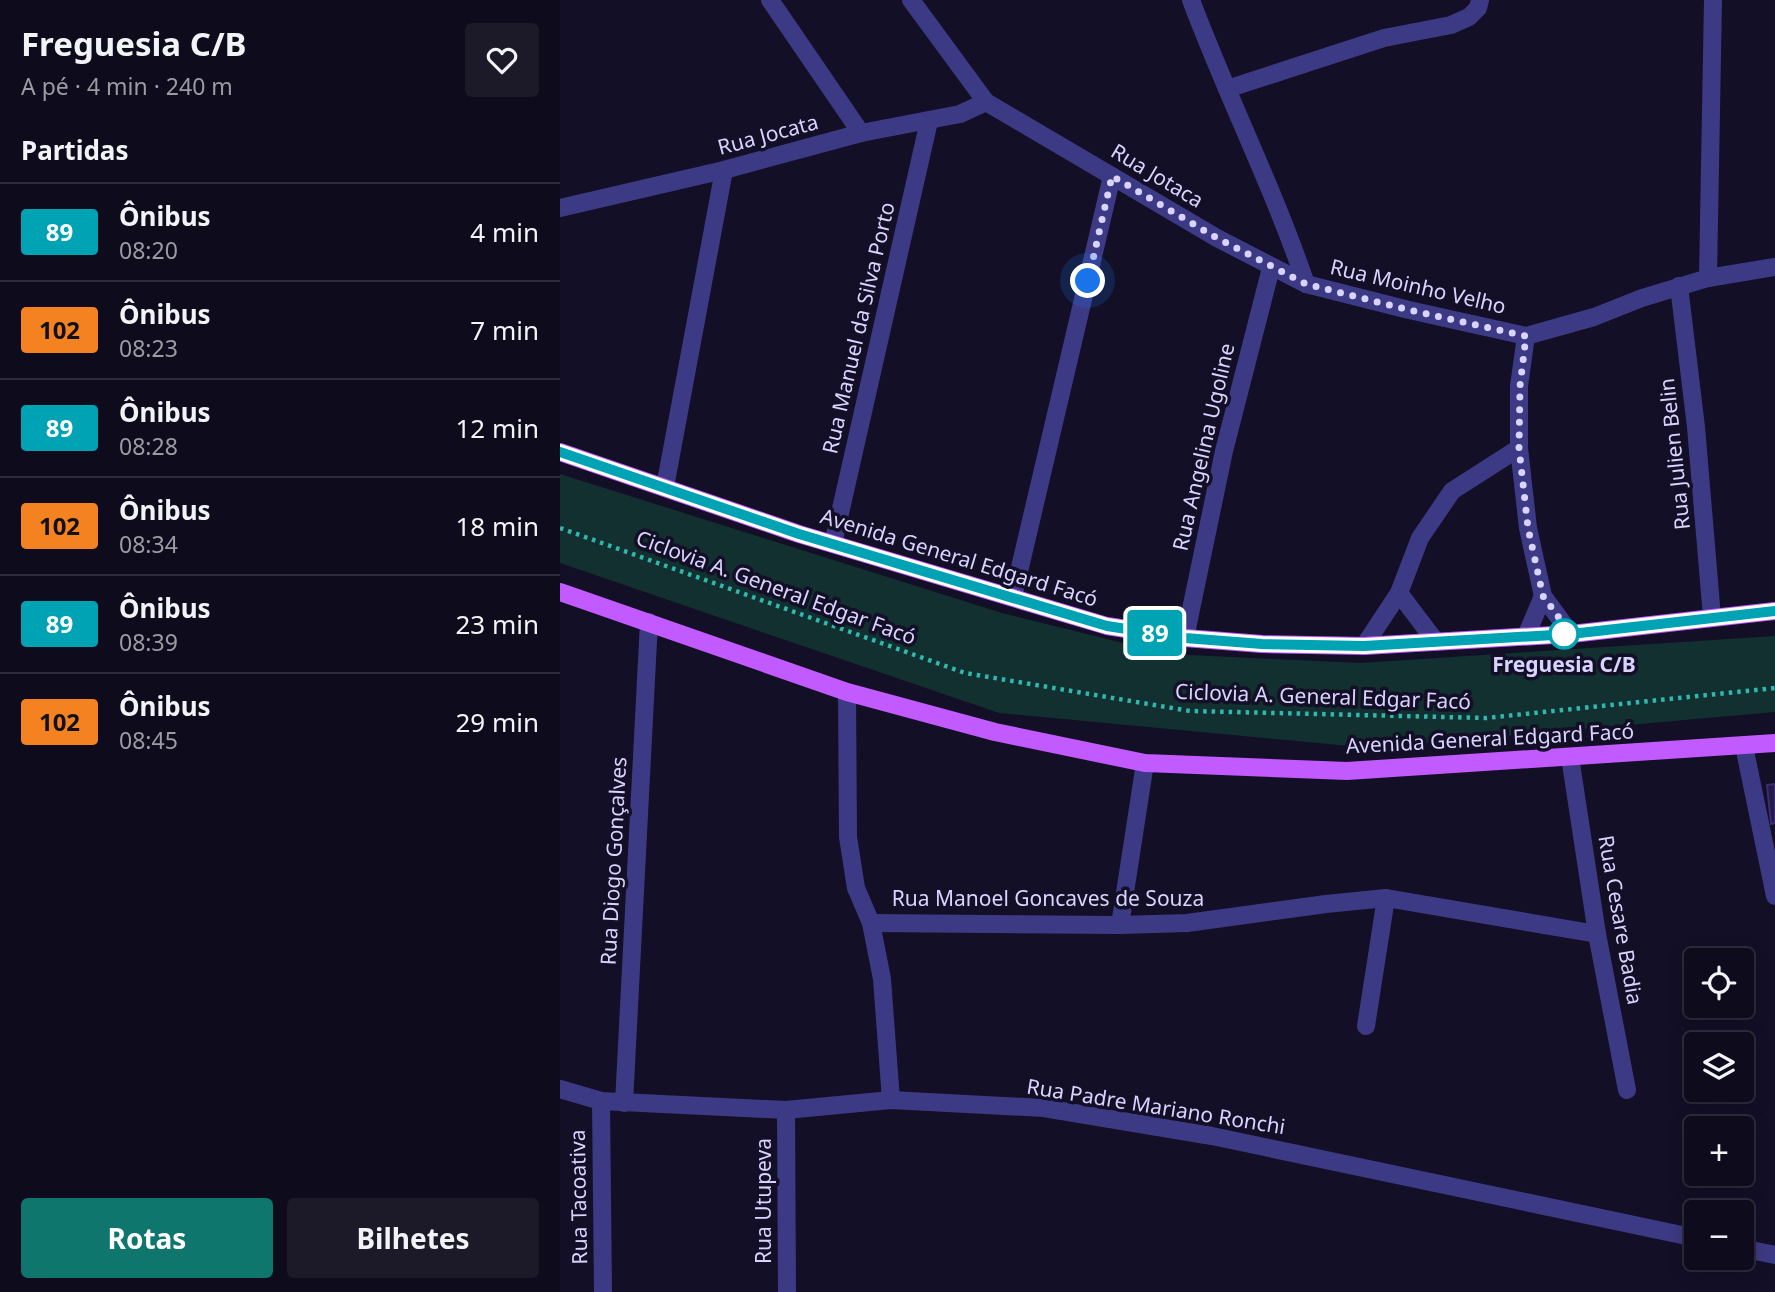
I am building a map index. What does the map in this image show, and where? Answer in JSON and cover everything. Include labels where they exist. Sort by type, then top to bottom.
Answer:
[{"type":"main road","name":"Avenida General Edgard Facó","points":[[560,452],[833,544],[1107,626],[1185,638],[1262,644],[1364,646],[1571,634],[1775,611]]},
{"type":"main road","name":"Avenida General Edgard Facó","points":[[560,592],[847,692],[995,732],[1145,763],[1347,771],[1775,743]]},
{"type":"street","points":[[770,0],[861,133]]},
{"type":"street","points":[[911,0],[986,103]]},
{"type":"street","name":"Rua Moinho Velho","points":[[1191,0],[1267,177],[1306,284],[1526,336],[1594,317],[1707,278],[1775,267]]},
{"type":"street","points":[[1227,89],[1384,38],[1451,25],[1469,17],[1478,8],[1480,0]]},
{"type":"street","points":[[1707,278],[1713,0]]},
{"type":"street","name":"Rua Jocata","points":[[560,208],[724,170],[861,133],[960,114],[986,103]]},
{"type":"street","name":"Rua Jotaca","points":[[986,103],[1271,268],[1306,284]]},
{"type":"street","name":"Rua Manuel da Silva Porto","points":[[833,544],[929,121]]},
{"type":"street","points":[[665,487],[724,170]]},
{"type":"street","points":[[1013,597],[1112,176]]},
{"type":"street","name":"Rua Angelina Ugoline","points":[[1185,638],[1224,451],[1271,268]]},
{"type":"street","name":"Rua Julien Belin","points":[[1679,286],[1696,427],[1712,617]]},
{"type":"street","points":[[1526,336],[1520,386],[1519,448],[1528,528],[1543,596],[1571,634]]},
{"type":"street","points":[[1364,646],[1399,593],[1420,538],[1452,491],[1519,448]]},
{"type":"street","points":[[1399,593],[1436,642]]},
{"type":"street","points":[[1526,636],[1543,596]]},
{"type":"street","name":"Rua Diogo Gonçalves","points":[[624,1102],[649,622]]},
{"type":"street","points":[[847,692],[848,837],[856,888],[872,923],[882,979],[891,1100]]},
{"type":"street","points":[[1744,746],[1775,896]]},
{"type":"street","name":"Rua Cesare Badia","points":[[1570,757],[1597,934],[1627,1090]]},
{"type":"street","points":[[1120,925],[1145,763]]},
{"type":"street","points":[[1366,1026],[1386,898]]},
{"type":"street","name":"Rua Manoel Goncaves de Souza","points":[[872,923],[1187,923],[1386,898],[1597,934]]},
{"type":"street","name":"Rua Padre Mariano Ronchi","points":[[560,1089],[601,1101],[786,1110],[891,1100],[1044,1108],[1199,1133],[1684,1235]]},
{"type":"street","name":"Rua Tacoativa","points":[[601,1101],[603,1292]]},
{"type":"street","name":"Rua Utupeva","points":[[786,1110],[787,1292]]},
{"type":"street","points":[[1754,1251],[1775,1255]]},
{"type":"path","name":"Ciclovia A. General Edgar Facó","points":[[560,528],[965,673],[1190,711],[1486,718],[1775,688]]},
{"type":"green space","points":[[560,474],[1002,613],[1168,654],[1360,663],[1775,636],[1775,712],[1370,748],[999,713],[560,563]]},
{"type":"building","points":[[1775,784],[1775,823],[1771,824],[1767,785]]},
{"type":"bus line","name":"89","points":[[560,452],[799,534],[1107,626],[1185,638],[1262,644],[1364,646],[1571,634],[1775,611]]},
{"type":"place","name":"Freguesia C/B","points":[[1564,634]]},
{"type":"route","points":[[1088,281],[1112,176],[1217,238],[1306,284],[1526,336],[1520,386],[1519,448],[1528,528],[1543,596],[1571,634],[1561,634],[1564,634]]}]
